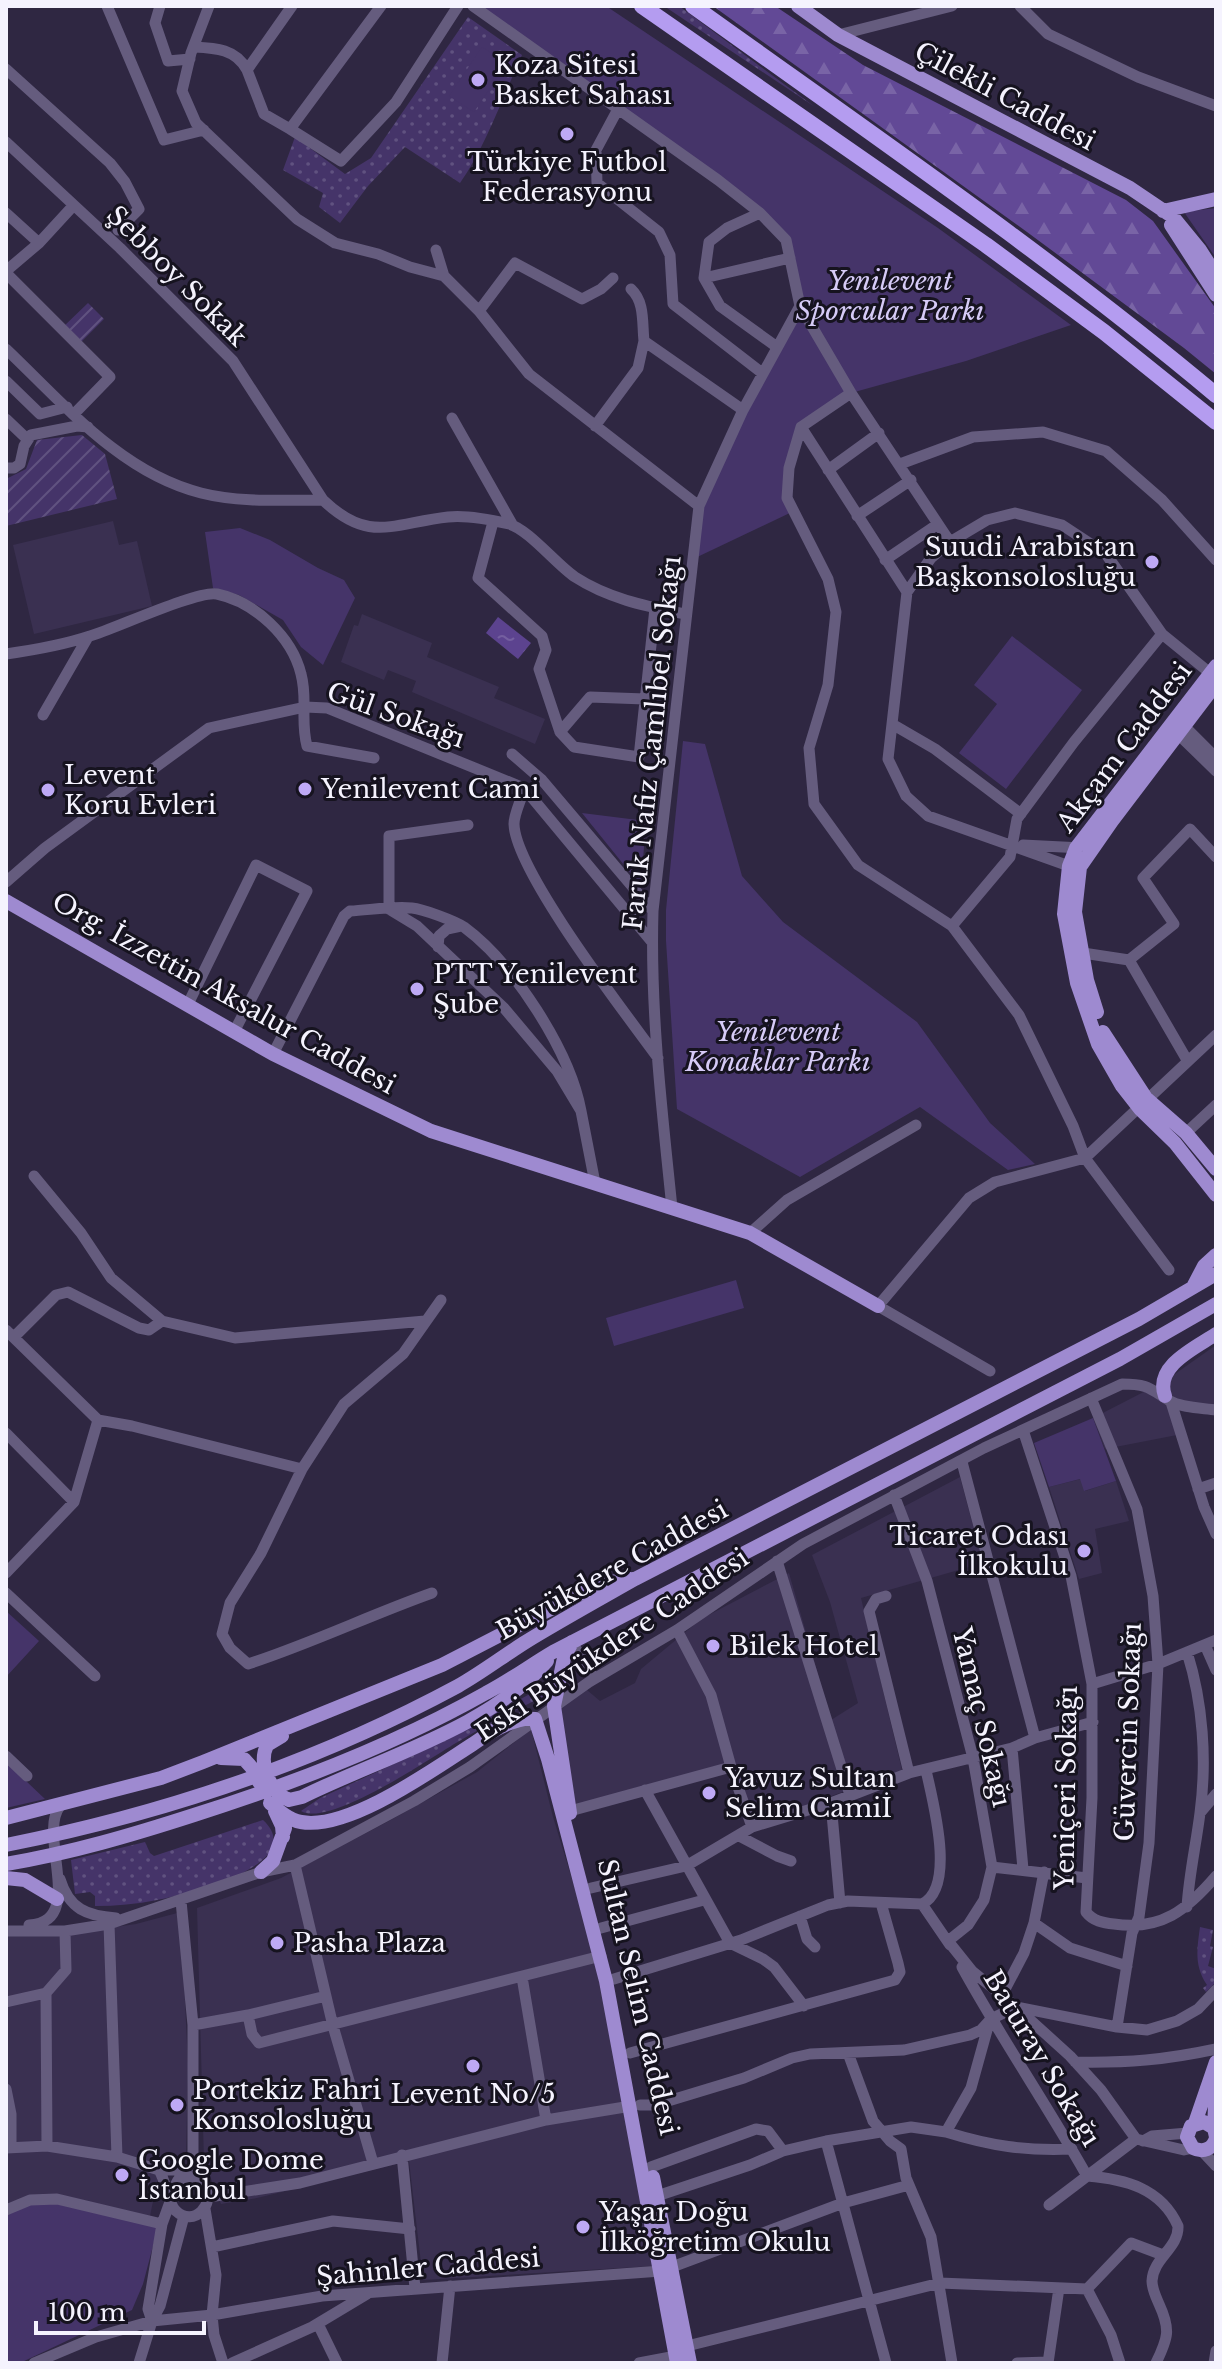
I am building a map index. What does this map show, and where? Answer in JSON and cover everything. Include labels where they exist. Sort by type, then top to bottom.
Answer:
[{"type":"highway","points":[[642,6],[986,245],[1104,332],[1216,422]]},
{"type":"highway","points":[[693,6],[1008,232],[1216,395]]},
{"type":"main road","name":"Çilekli Caddesi","points":[[798,6],[838,35],[1130,188],[1173,217],[1216,275]]},
{"type":"main road","name":"Çilekli Caddesi","points":[[810,6],[825,24]]},
{"type":"main road","points":[[1163,211],[1216,199]]},
{"type":"main road","name":"Çilekli Caddesi","points":[[1163,211],[1216,295]]},
{"type":"main road","name":"Akçam Caddesi","points":[[1143,1104],[1104,1038],[1087,980],[1075,912],[1080,867],[1214,674]]},
{"type":"main road","name":"Akçam Caddesi","points":[[1177,729],[1076,848],[1069,866],[1064,914],[1077,983],[1098,1044],[1122,1086],[1216,1169]]},
{"type":"main road","name":"Org. İzzettin Aksalur Caddesi","points":[[6,901],[273,1054],[431,1131],[750,1233],[878,1306]]},
{"type":"main road","name":"Akçam Caddesi","points":[[1181,1138],[1216,1195]]},
{"type":"main road","points":[[1191,1289],[1204,1266],[1216,1255]]},
{"type":"main road","name":"Büyükdere Caddesi","points":[[6,1845],[123,1819],[332,1746],[458,1686],[557,1623],[635,1579],[1139,1319],[1216,1274]]},
{"type":"main road","name":"Büyükdere Caddesi","points":[[6,1864],[122,1838],[287,1784],[377,1747],[456,1709],[553,1652],[1120,1359],[1216,1304]]},
{"type":"main road","points":[[1168,1399],[1161,1382],[1164,1374],[1216,1334]]},
{"type":"main road","points":[[6,1818],[56,1812],[161,1778],[442,1665],[599,1584],[635,1579]]},
{"type":"main road","name":"Sultan Selim Caddesi","points":[[572,1642],[564,1658],[554,1706],[570,1811],[587,1889],[601,1928],[683,2357]]},
{"type":"main road","points":[[273,1797],[302,1797],[451,1729],[526,1682],[553,1652]]},
{"type":"main road","points":[[256,1764],[267,1745],[314,1718]]},
{"type":"main road","points":[[273,1797],[297,1822],[312,1824],[343,1818],[379,1801],[493,1732],[526,1718],[535,1719]]},
{"type":"main road","name":"Sultan Selim Caddesi","points":[[535,1719],[605,1955]]},
{"type":"main road","points":[[203,1762],[236,1758],[256,1764],[273,1797],[283,1837]]},
{"type":"main road","points":[[261,1872],[273,1861],[289,1817],[302,1797]]},
{"type":"main road","points":[[6,1878],[25,1880],[57,1899]]},
{"type":"main road","name":"Sultan Selim Caddesi","points":[[610,1980],[630,2053],[635,2106],[657,2196],[666,2269]]},
{"type":"main road","points":[[1211,2141],[1188,2142],[1216,2062]]},
{"type":"main road","points":[[1211,2141],[1216,2084]]},
{"type":"main road","points":[[1192,2128],[1204,2122],[1211,2141]]},
{"type":"street","points":[[107,6],[164,140],[204,130]]},
{"type":"street","points":[[160,6],[155,23],[168,61],[192,53],[223,49],[242,61],[264,114],[341,161],[396,102],[458,6]]},
{"type":"street","points":[[209,6],[182,91],[196,123],[297,219],[335,243],[377,250],[410,267],[444,276]]},
{"type":"street","points":[[247,70],[292,6]]},
{"type":"street","points":[[290,129],[381,6]]},
{"type":"street","points":[[473,6],[760,213],[786,240],[800,306],[851,393],[950,542]]},
{"type":"street","points":[[893,20],[897,6]]},
{"type":"street","points":[[838,35],[952,6]]},
{"type":"street","points":[[1020,6],[1048,34],[1138,77],[1216,106]]},
{"type":"street","points":[[6,69],[110,163],[125,182],[139,209],[118,230]]},
{"type":"street","points":[[618,109],[596,150],[597,183],[659,232],[670,255],[673,304],[762,373]]},
{"type":"street","name":"Şebboy Sokak","points":[[6,142],[120,248],[233,361],[323,500]]},
{"type":"street","points":[[6,381],[40,414],[71,410],[110,377],[6,272],[39,243],[73,206]]},
{"type":"street","points":[[6,213],[39,243]]},
{"type":"street","points":[[760,213],[727,228],[709,242],[704,278],[720,306],[777,347]]},
{"type":"street","points":[[436,250],[444,276],[479,311],[529,374],[699,506]]},
{"type":"street","points":[[704,278],[790,258]]},
{"type":"street","points":[[479,311],[515,263],[582,299],[613,278]]},
{"type":"street","points":[[595,426],[638,368],[644,341],[641,308],[631,289]]},
{"type":"street","name":"Faruk Nafiz Çamlıbel Sokağı","points":[[672,1208],[658,1058],[653,911],[699,506],[743,410],[800,306]]},
{"type":"street","points":[[644,341],[743,410]]},
{"type":"street","points":[[6,349],[88,427],[141,468],[201,493],[261,501],[323,500],[339,515],[366,528],[451,517],[512,524]]},
{"type":"street","points":[[851,393],[801,427],[789,468],[787,498],[828,579],[836,612],[828,685],[809,748],[814,804],[858,865],[952,926],[1019,1015],[1073,1126],[1085,1158],[1169,1270]]},
{"type":"street","points":[[452,418],[512,524],[572,575],[600,593],[685,614]]},
{"type":"street","points":[[6,419],[27,439]]},
{"type":"street","points":[[27,439],[38,433],[88,427]]},
{"type":"street","points":[[801,427],[907,592]]},
{"type":"street","points":[[900,464],[973,437],[1043,432],[1081,443],[1106,451],[1118,461],[1162,500],[1216,560]]},
{"type":"street","points":[[828,470],[879,433]]},
{"type":"street","points":[[6,468],[14,468],[23,461],[27,439]]},
{"type":"street","points":[[857,516],[911,480]]},
{"type":"street","points":[[1069,866],[928,816],[906,796],[888,759],[907,592],[931,558],[950,542],[987,520],[1015,513],[1062,525],[1106,554],[1162,634],[1214,674]]},
{"type":"street","points":[[493,522],[478,578],[542,636],[546,650],[539,669],[560,732],[574,747],[639,757],[655,608]]},
{"type":"street","points":[[885,560],[938,524]]},
{"type":"street","points":[[6,654],[88,637],[183,601],[215,593],[252,609],[279,629],[301,673],[305,707],[302,727],[307,746],[374,758]]},
{"type":"street","points":[[952,926],[1010,857],[1010,844],[1021,814],[1074,742],[1162,634]]},
{"type":"street","points":[[43,715],[88,637]]},
{"type":"street","points":[[560,732],[590,697],[645,699]]},
{"type":"street","name":"Gül Sokağı","points":[[6,882],[34,857],[209,728],[305,707],[327,708],[524,788],[652,942]]},
{"type":"street","points":[[892,724],[935,749],[1021,814]]},
{"type":"street","points":[[1177,729],[1216,758]]},
{"type":"street","points":[[1177,729],[1216,771]]},
{"type":"street","points":[[512,754],[542,780],[653,911]]},
{"type":"street","points":[[524,788],[514,822],[522,855],[558,917],[658,1058]]},
{"type":"street","points":[[389,909],[389,836],[468,825]]},
{"type":"street","points":[[1083,953],[1129,960],[1174,924],[1143,878],[1190,829],[1216,857]]},
{"type":"street","points":[[1010,844],[1092,850]]},
{"type":"street","points":[[188,1004],[256,865],[307,891],[235,1030]]},
{"type":"street","points":[[273,1054],[344,916],[350,911],[413,908],[462,926],[498,959],[563,1053],[577,1085],[595,1183]]},
{"type":"street","points":[[389,909],[417,926],[504,1008],[557,1071],[581,1111]]},
{"type":"street","points":[[438,947],[439,936],[447,929],[462,926]]},
{"type":"street","points":[[1129,960],[1187,1060]]},
{"type":"street","points":[[504,1008],[517,1005],[526,996]]},
{"type":"street","points":[[878,1306],[969,1198],[995,1182],[1085,1158],[1216,1035]]},
{"type":"street","points":[[1181,1138],[1216,1105]]},
{"type":"street","points":[[750,1233],[787,1200],[916,1125]]},
{"type":"street","points":[[34,1176],[81,1233],[111,1278],[162,1321],[235,1338],[425,1321]]},
{"type":"street","points":[[162,1321],[149,1330],[139,1328],[68,1292],[56,1295],[10,1333],[98,1420],[302,1469]]},
{"type":"street","points":[[432,1593],[248,1664],[230,1648],[222,1634],[230,1603],[261,1553],[302,1469],[344,1404],[403,1354],[441,1300]]},
{"type":"street","name":"Org. İzzettin Aksalur Caddesi","points":[[878,1306],[990,1371]]},
{"type":"street","name":"Eski Büyükdere Caddesi","points":[[6,1931],[65,1931],[114,1921],[261,1872],[295,1865],[470,1767],[594,1679],[677,1630],[816,1537],[1023,1430],[1122,1384],[1141,1384],[1168,1399],[1216,1410]]},
{"type":"street","name":"Güvercin Sokağı","points":[[1091,1398],[1137,1509],[1153,1596],[1158,1664],[1149,1843],[1139,1917],[1117,2027]]},
{"type":"street","points":[[1168,1399],[1216,1534]]},
{"type":"street","points":[[6,1573],[74,1502],[98,1420]]},
{"type":"street","name":"Yeniçeri Sokağı","points":[[1023,1430],[1071,1576],[1092,1684],[1085,1904],[1090,1918],[1135,1927]]},
{"type":"street","points":[[6,1433],[74,1502]]},
{"type":"street","points":[[962,1462],[1035,1738]]},
{"type":"street","points":[[1198,1489],[1216,1483]]},
{"type":"street","name":"Yamaç Sokağı","points":[[894,1495],[927,1581],[973,1758],[992,1867],[984,1900],[968,1925],[948,1941]]},
{"type":"street","points":[[777,1561],[850,1795]]},
{"type":"street","points":[[6,1593],[95,1676]]},
{"type":"street","points":[[886,1596],[876,1599],[869,1611],[909,1773]]},
{"type":"street","points":[[677,1630],[711,1695],[752,1827]]},
{"type":"street","points":[[572,1642],[594,1679]]},
{"type":"street","points":[[1092,1684],[1158,1664],[1211,1642],[1216,1670]]},
{"type":"street","points":[[1187,1652],[1200,1700],[1203,1747],[1200,1813],[1187,1907]]},
{"type":"street","points":[[587,1889],[686,1866],[752,1827],[831,1803],[909,1773],[1012,1748],[1035,1738],[1093,1722]]},
{"type":"street","points":[[1203,1747],[1216,1749]]},
{"type":"street","points":[[1012,1748],[1023,1869]]},
{"type":"street","points":[[6,1756],[27,1776]]},
{"type":"street","points":[[570,1811],[731,1767]]},
{"type":"street","points":[[610,1980],[730,1943],[840,1903],[922,1904],[929,1900],[939,1879],[941,1844],[926,1770]]},
{"type":"street","points":[[645,1790],[730,1943],[774,1967],[804,2006]]},
{"type":"street","points":[[1200,1813],[1216,1794]]},
{"type":"street","points":[[831,1803],[840,1903]]},
{"type":"street","points":[[6,1924],[43,1923],[54,1913],[57,1899],[56,1812]]},
{"type":"street","points":[[739,1836],[791,1861]]},
{"type":"street","points":[[57,1863],[62,1888],[76,1908],[114,1921]]},
{"type":"street","points":[[295,1865],[333,2026],[373,2163]]},
{"type":"street","points":[[992,1867],[1087,1878]]},
{"type":"street","points":[[1002,1995],[1024,1953],[1034,1923],[1044,1872]]},
{"type":"street","points":[[1135,1927],[1178,1914],[1216,1876]]},
{"type":"street","points":[[57,1899],[82,1918],[114,1921]]},
{"type":"street","points":[[601,1928],[704,1900]]},
{"type":"street","points":[[181,1901],[193,2025],[195,2179]]},
{"type":"street","points":[[630,2053],[876,1986],[898,1977],[898,1963],[881,1903]]},
{"type":"street","name":"Baturay Sokağı","points":[[922,1904],[948,1941],[991,2019],[1027,2072],[1087,2176],[1126,2180],[1166,2206],[1173,2216],[1178,2234],[1163,2255],[1152,2283],[1167,2330],[1156,2363]]},
{"type":"street","points":[[800,1916],[807,1939],[815,1947]]},
{"type":"street","points":[[114,1921],[117,2157]]},
{"type":"street","points":[[1034,1923],[1070,1948],[1127,1966]]},
{"type":"street","points":[[6,2002],[46,1993],[66,1970],[65,1931]]},
{"type":"street","points":[[948,1941],[972,1971],[1075,2062],[1139,2140],[1184,2150],[1211,2141],[1216,2166]]},
{"type":"street","points":[[248,2015],[252,2034],[259,2043],[605,1955]]},
{"type":"street","points":[[522,1977],[546,2120]]},
{"type":"street","points":[[159,2170],[178,2213],[196,2216],[207,2203],[300,2183],[546,2120],[655,2105],[744,2078],[792,2058],[810,2054],[904,2050],[970,2035],[981,2030],[991,2019],[1016,2007],[1147,2030],[1177,2021],[1198,2009],[1216,1990]]},
{"type":"street","points":[[46,1993],[47,2146]]},
{"type":"street","points":[[193,2025],[326,1996]]},
{"type":"street","points":[[946,2132],[971,2088],[991,2019]]},
{"type":"street","points":[[1075,2062],[1163,2060],[1216,2049]]},
{"type":"street","points":[[848,2053],[873,2121],[901,2149],[909,2185],[925,2218],[940,2283],[952,2363]]},
{"type":"street","points":[[6,2089],[11,2114],[8,2147],[47,2146],[117,2157],[159,2170],[175,2170],[205,2185],[216,2275],[212,2315],[214,2335],[223,2363]]},
{"type":"street","points":[[657,2196],[783,2151],[880,2130],[911,2127],[946,2132],[1008,2148],[1035,2151],[1072,2149]]},
{"type":"street","points":[[1049,2205],[1139,2140],[1192,2128]]},
{"type":"street","points":[[651,2167],[756,2129],[768,2131],[783,2151]]},
{"type":"street","points":[[826,2141],[886,2363]]},
{"type":"street","points":[[402,2155],[415,2288]]},
{"type":"street","points":[[152,2321],[148,2309],[162,2224],[178,2180],[195,2179]]},
{"type":"street","name":"Şahinler Caddesi","points":[[34,2363],[96,2337],[152,2321],[212,2315],[322,2296],[666,2269],[843,2203],[909,2185]]},
{"type":"street","points":[[6,2210],[30,2200],[57,2199],[162,2224]]},
{"type":"street","points":[[142,2362],[184,2216]]},
{"type":"street","points":[[212,2247],[333,2221],[410,2229]]},
{"type":"street","points":[[639,2363],[683,2357],[871,2300],[940,2283],[1087,2289],[1131,2243],[1163,2255]]},
{"type":"street","points":[[442,2363],[450,2286]]},
{"type":"street","points":[[1017,2363],[1048,2362],[1059,2288]]},
{"type":"street","points":[[1087,2289],[1111,2335],[1120,2363]]},
{"type":"street","points":[[237,2362],[318,2324],[370,2292]]},
{"type":"street","points":[[318,2324],[337,2363]]},
{"type":"street","points":[[1214,2363],[1216,2351]]},
{"type":"shaded area","points":[[113,521],[119,545],[137,541],[152,606],[34,634],[13,545]]},
{"type":"shaded area","points":[[362,614],[432,643],[427,657],[499,687],[494,698],[545,719],[535,744],[412,692],[416,681],[388,670],[384,680],[341,662],[354,625],[358,626]]},
{"type":"shaded area","points":[[1216,1345],[1216,1413],[1177,1405],[1177,1435],[1105,1449],[1093,1418],[1165,1381]]},
{"type":"shaded area","points":[[960,1477],[983,1563],[861,1598],[902,1770],[747,1827],[727,1771],[653,1794],[577,1812],[559,1710],[587,1690],[600,1701],[635,1683],[641,1669],[701,1619],[789,1573],[831,1720],[858,1703],[830,1602],[812,1555]]},
{"type":"shaded area","name":"Ticaret Odası İlkokulu","points":[[1081,1479],[1085,1491],[1116,1481],[1129,1521],[1095,1529],[1102,1573],[1079,1579],[1049,1487]]},
{"type":"shaded area","points":[[531,1729],[553,1817],[595,1954],[654,2266],[423,2280],[409,2161],[221,2204],[204,2161],[197,1908],[281,1878],[387,1822],[477,1772]]},
{"type":"shaded area","points":[[181,1912],[188,2066],[186,2158],[158,2177],[148,2226],[6,2213],[6,1936],[101,1929]]},
{"type":"green space","name":"Yenilevent Sporcular Parkı","points":[[470,6],[606,6],[938,228],[1071,325],[966,361],[851,393],[801,427],[789,468],[794,511],[693,559],[699,506],[800,306],[786,240],[760,213]]},
{"type":"green space","points":[[664,6],[679,6],[815,107]]},
{"type":"green space","points":[[713,6],[775,6],[863,65],[1126,200],[1153,221],[1216,309],[1216,374],[1027,232]]},
{"type":"green space","points":[[468,17],[522,55],[469,169],[460,183],[405,147],[368,186],[340,223],[319,207],[323,193],[283,170],[295,137],[345,174],[371,158]]},
{"type":"green space","name":"Koza Sitesi Basket Sahası","points":[[482,47],[507,63],[474,112],[449,96]]},
{"type":"green space","points":[[1216,208],[1216,258],[1184,212]]},
{"type":"green space","points":[[88,303],[104,319],[78,345],[62,328]]},
{"type":"green space","points":[[82,435],[105,454],[117,499],[6,526],[6,479],[26,469],[37,440]]},
{"type":"green space","points":[[240,528],[270,540],[344,580],[355,598],[323,665],[301,647],[283,620],[239,595],[213,588],[205,532]]},
{"type":"green space","points":[[1012,636],[1082,690],[1006,789],[959,753],[997,704],[974,685]]},
{"type":"green space","name":"Yenilevent Konaklar Parkı","points":[[683,741],[705,744],[742,876],[783,922],[917,1022],[990,1123],[1035,1164],[1008,1170],[920,1107],[800,1177],[677,1109],[666,910]]},
{"type":"green space","points":[[582,813],[646,821],[641,886]]},
{"type":"green space","points":[[736,1280],[744,1308],[614,1346],[606,1318]]},
{"type":"green space","points":[[1093,1418],[1116,1481],[1084,1491],[1080,1479],[1049,1487],[1034,1443]]},
{"type":"green space","points":[[6,1611],[39,1641],[6,1677]]},
{"type":"green space","points":[[548,1684],[544,1696],[471,1734],[381,1788],[334,1809],[315,1813],[301,1811],[320,1798],[442,1742]]},
{"type":"green space","points":[[6,1762],[45,1799],[6,1808]]},
{"type":"green space","points":[[263,1820],[273,1836],[270,1851],[258,1864],[238,1875],[192,1892],[142,1903],[95,1906],[95,1896],[90,1892],[75,1894],[71,1860],[145,1842],[154,1856]]},
{"type":"green space","points":[[1200,1927],[1213,1930],[1208,1966],[1216,1969],[1216,1982],[1206,1992],[1203,1988],[1207,1985],[1198,1957]]},
{"type":"green space","points":[[59,2202],[158,2227],[143,2284],[132,2310],[20,2363],[6,2363],[6,2213],[28,2204]]},
{"type":"water","points":[[498,617],[531,643],[518,659],[486,633]]},
{"type":"place","name":"Koza Sitesi Basket Sahası","points":[[478,80]]},
{"type":"place","name":"Türkiye Futbol Federasyonu","points":[[567,134]]},
{"type":"place","name":"Suudi Arabistan Başkonsolosluğu","points":[[1152,562]]},
{"type":"place","name":"Yenilevent Cami","points":[[305,789]]},
{"type":"place","name":"Levent Koru Evleri","points":[[48,790]]},
{"type":"place","name":"PTT Yenilevent Şube","points":[[417,989]]},
{"type":"place","name":"Ticaret Odası İlkokulu","points":[[1084,1551]]},
{"type":"place","name":"Bilek Hotel","points":[[713,1646]]},
{"type":"place","name":"Yavuz Sultan Selim Camiİ","points":[[709,1793]]},
{"type":"place","name":"Pasha Plaza","points":[[277,1943]]},
{"type":"place","name":"Levent No/5","points":[[473,2066]]},
{"type":"place","name":"Portekiz Fahri Konsolosluğu","points":[[177,2105]]},
{"type":"place","name":"Google Dome İstanbul","points":[[122,2175]]},
{"type":"place","name":"Yaşar Doğu İlköğretim Okulu","points":[[583,2227]]}]
